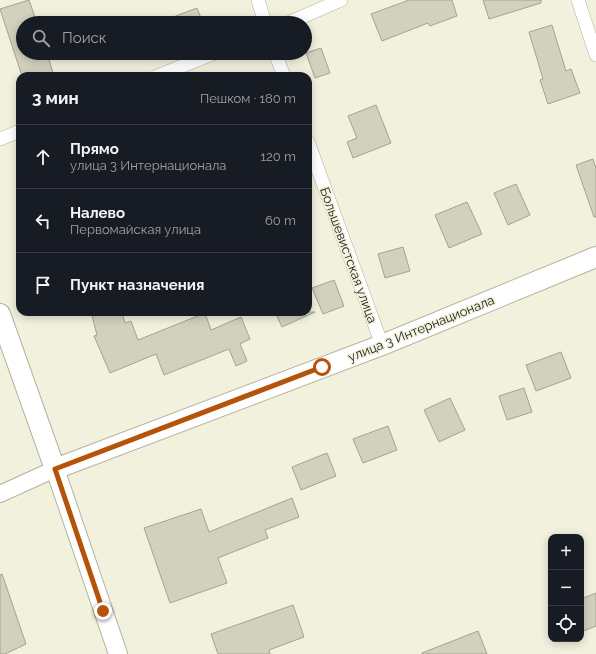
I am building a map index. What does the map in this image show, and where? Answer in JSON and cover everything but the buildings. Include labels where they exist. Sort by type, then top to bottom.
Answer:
[{"type":"main road","name":"улица 3 Интернационала","points":[[55,469],[382,345],[596,256]]},
{"type":"main road","points":[[0,314],[118,654]]},
{"type":"street","points":[[258,0],[263,16]]},
{"type":"street","points":[[304,16],[341,0]]},
{"type":"street","points":[[578,0],[596,55]]},
{"type":"street","points":[[168,72],[198,60]]},
{"type":"street","points":[[278,60],[283,72]]},
{"type":"street","points":[[0,139],[16,133]]},
{"type":"street","name":"Большевистская улица","points":[[312,153],[382,345]]},
{"type":"street","name":"улица 3 Интернационала","points":[[0,494],[55,469]]},
{"type":"route","points":[[103,611],[55,469],[322,367]]}]
